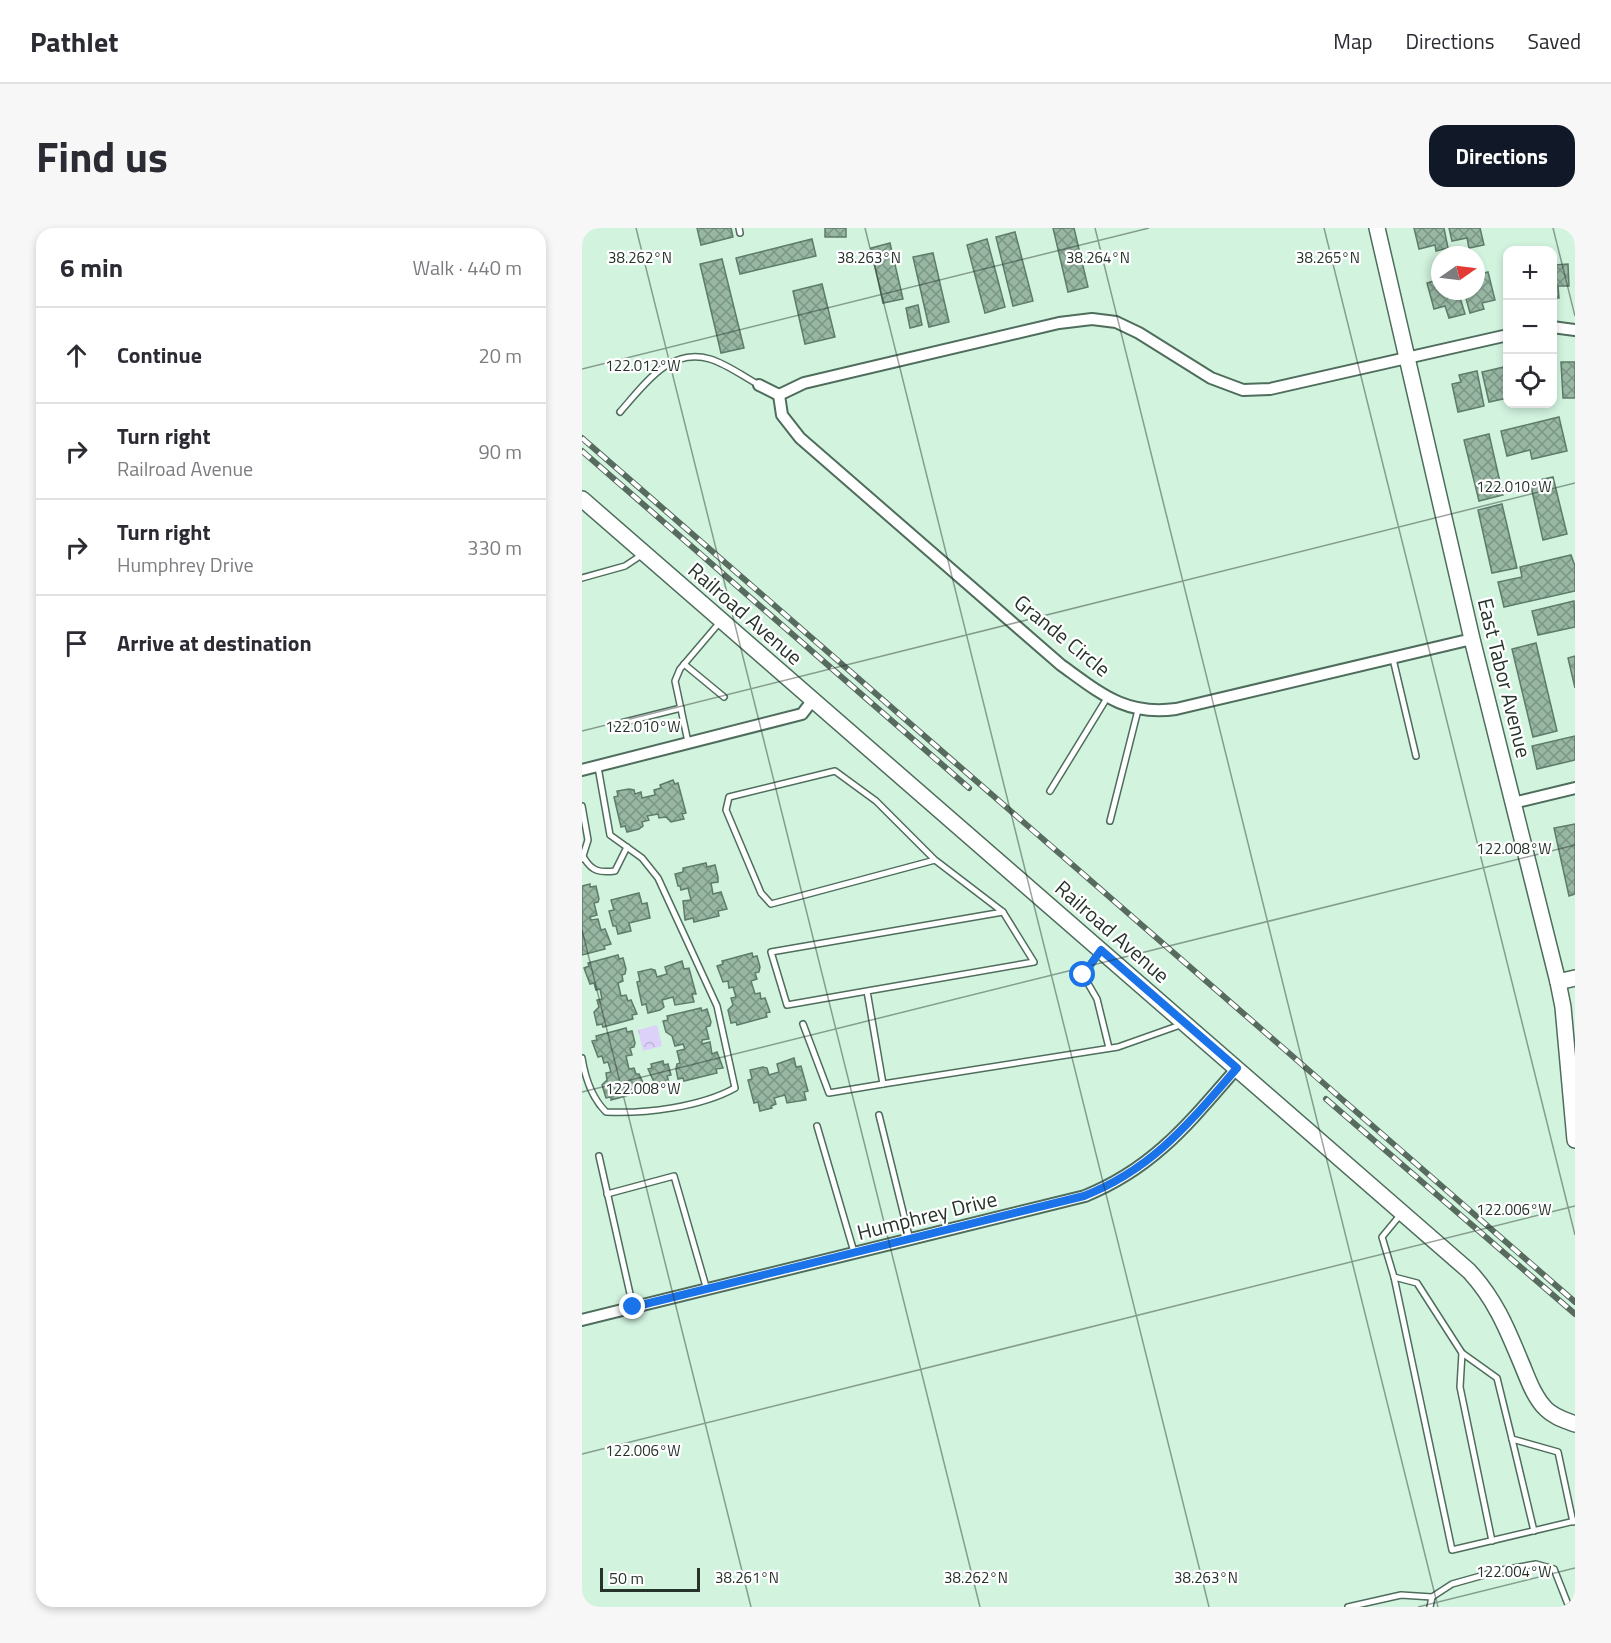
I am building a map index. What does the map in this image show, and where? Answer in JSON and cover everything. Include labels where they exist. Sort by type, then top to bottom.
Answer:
[{"type":"main road","name":"East Tabor Avenue","points":[[1377,228],[1409,358],[1472,639],[1558,982],[1563,1006],[1575,1140]]},
{"type":"main road","name":"Railroad Avenue","points":[[585,505],[644,553],[1237,1068],[1487,1290],[1497,1307],[1531,1387],[1545,1409],[1575,1424]]},
{"type":"main road","points":[[1558,982],[1575,978]]},
{"type":"street","points":[[759,386],[778,395],[804,383],[1059,323],[1092,319],[1116,322],[1211,378],[1243,390],[1269,389],[1503,336]]},
{"type":"street","points":[[1557,328],[1575,330]]},
{"type":"street","name":"Grande Circle","points":[[778,395],[782,415],[800,438],[1061,665],[1107,698],[1138,710],[1158,712],[1176,709],[1472,639]]},
{"type":"street","points":[[582,770],[802,714],[812,700]]},
{"type":"street","points":[[1513,803],[1575,788]]},
{"type":"street","name":"Humphrey Drive","points":[[582,1320],[1084,1196],[1114,1184],[1180,1135],[1237,1068]]},
{"type":"lane","points":[[620,412],[661,367],[691,356],[711,359],[759,386]]},
{"type":"lane","points":[[582,578],[625,566],[644,553]]},
{"type":"lane","points":[[689,744],[675,681],[684,664],[721,621]]},
{"type":"lane","points":[[1392,659],[1416,756]]},
{"type":"lane","points":[[684,664],[724,697]]},
{"type":"lane","points":[[1050,791],[1107,698]]},
{"type":"lane","points":[[617,724],[681,708]]},
{"type":"lane","points":[[1110,821],[1138,710]]},
{"type":"lane","points":[[582,1058],[584,1072],[597,1103],[606,1112],[630,1113],[716,1099],[735,1088],[717,1006],[658,878],[642,858],[610,834],[598,766]]},
{"type":"lane","points":[[935,860],[771,904],[762,893],[726,810],[729,797],[836,771],[876,801],[935,860],[1003,912],[1034,962],[787,1005],[771,952],[1003,912]]},
{"type":"lane","points":[[582,806],[588,840],[583,858],[591,869],[603,873],[615,871],[627,847]]},
{"type":"lane","points":[[1101,950],[1083,975],[1097,999],[1109,1048]]},
{"type":"lane","points":[[867,991],[883,1083]]},
{"type":"lane","points":[[803,1024],[829,1093],[1109,1048],[1185,1024]]},
{"type":"lane","points":[[879,1115],[909,1240]]},
{"type":"lane","points":[[817,1126],[855,1254]]},
{"type":"lane","points":[[599,1156],[633,1307]]},
{"type":"lane","points":[[608,1194],[674,1176],[707,1290]]},
{"type":"lane","points":[[1402,1213],[1382,1237],[1394,1277],[1452,1550],[1574,1522],[1558,1452],[1512,1439]]},
{"type":"lane","points":[[1394,1277],[1417,1283],[1462,1353],[1497,1378],[1534,1531]]},
{"type":"lane","points":[[1462,1353],[1460,1387],[1492,1541]]},
{"type":"lane","points":[[1348,1607],[1401,1595],[1432,1597],[1452,1584],[1536,1564],[1554,1569],[1566,1594],[1569,1607]]},
{"type":"lane","points":[[1430,1607],[1432,1597]]},
{"type":"green space","points":[[657,1025],[662,1046],[643,1051],[638,1030]]},
{"type":"building","points":[[697,228],[731,228],[733,237],[701,245]]},
{"type":"building","points":[[825,228],[846,228],[846,237],[825,237]]},
{"type":"building","points":[[1053,228],[1074,228],[1088,287],[1068,292]]},
{"type":"building","points":[[1414,228],[1444,228],[1448,246],[1435,245],[1419,249]]},
{"type":"building","points":[[1449,228],[1480,228],[1484,245],[1469,246],[1467,238],[1452,241]]},
{"type":"building","points":[[1015,232],[1033,301],[1013,306],[996,237]]},
{"type":"building","points":[[812,239],[816,256],[740,274],[736,258]]},
{"type":"building","points":[[987,239],[1005,307],[985,313],[967,245]]},
{"type":"building","points":[[890,243],[903,299],[883,303],[871,248]]},
{"type":"building","points":[[933,253],[949,322],[929,327],[913,257]]},
{"type":"building","points":[[722,259],[744,348],[721,353],[700,264]]},
{"type":"building","points":[[1568,264],[1569,286],[1558,286],[1559,298],[1557,298],[1557,265]]},
{"type":"building","points":[[1488,272],[1495,300],[1482,303],[1484,309],[1470,313],[1466,300],[1485,300],[1485,273]]},
{"type":"building","points":[[1431,282],[1431,298],[1427,283]]},
{"type":"building","points":[[822,284],[835,337],[805,344],[793,291]]},
{"type":"building","points":[[1432,300],[1461,300],[1465,314],[1449,318],[1445,306],[1434,309]]},
{"type":"building","points":[[918,305],[922,325],[910,328],[906,308]]},
{"type":"building","points":[[1561,362],[1575,362],[1575,398],[1563,398]]},
{"type":"building","points":[[1503,367],[1503,399],[1489,402],[1482,372]]},
{"type":"building","points":[[1477,371],[1484,406],[1458,412],[1452,384],[1461,382],[1459,375]]},
{"type":"building","points":[[1559,417],[1567,451],[1532,459],[1530,450],[1507,456],[1501,431]]},
{"type":"building","points":[[1489,434],[1503,495],[1479,501],[1464,440]]},
{"type":"building","points":[[1553,477],[1567,534],[1543,540],[1530,482]]},
{"type":"building","points":[[1502,504],[1517,568],[1492,573],[1478,510]]},
{"type":"building","points":[[1571,555],[1575,566],[1575,591],[1504,607],[1498,582],[1522,577],[1520,567]]},
{"type":"building","points":[[1574,601],[1575,627],[1538,635],[1532,611]]},
{"type":"building","points":[[1536,643],[1557,731],[1533,737],[1512,649]]},
{"type":"building","points":[[1575,656],[1575,688],[1568,658]]},
{"type":"building","points":[[1575,736],[1575,760],[1537,769],[1532,746]]},
{"type":"building","points":[[673,780],[675,784],[678,783],[686,813],[682,814],[684,819],[671,822],[666,817],[659,818],[658,814],[647,816],[649,820],[642,822],[643,826],[639,829],[627,832],[625,826],[621,827],[614,797],[618,796],[617,791],[634,790],[635,794],[641,792],[642,798],[655,795],[654,790],[661,788],[660,785]]},
{"type":"building","points":[[1575,824],[1575,894],[1569,896],[1554,828]]},
{"type":"building","points":[[706,863],[707,867],[715,865],[718,882],[711,883],[713,894],[721,892],[727,909],[718,911],[719,916],[694,922],[693,918],[685,920],[683,901],[691,900],[688,888],[681,890],[678,886],[675,874],[683,872],[683,868]]},
{"type":"building","points":[[590,884],[590,887],[596,886],[599,899],[594,903],[597,915],[590,917],[591,920],[598,919],[601,930],[605,929],[611,944],[604,946],[605,949],[582,955],[582,886]]},
{"type":"building","points":[[639,893],[642,904],[647,903],[650,918],[629,923],[631,931],[618,934],[609,911],[614,910],[611,900]]},
{"type":"building","points":[[752,953],[753,957],[757,956],[760,967],[759,972],[755,973],[757,979],[751,981],[755,994],[760,993],[761,999],[765,998],[770,1012],[766,1013],[767,1017],[737,1025],[736,1022],[731,1023],[728,1010],[733,1005],[731,998],[736,997],[733,987],[729,988],[728,981],[723,982],[717,966],[723,964],[722,961]]},
{"type":"building","points":[[618,955],[619,959],[623,958],[626,969],[625,974],[622,975],[623,981],[618,983],[621,996],[626,995],[628,1001],[631,1000],[637,1014],[632,1015],[633,1019],[603,1027],[602,1024],[597,1025],[594,1012],[599,1007],[597,1000],[602,999],[600,989],[596,990],[594,983],[590,984],[584,968],[589,966],[588,963]]},
{"type":"building","points":[[682,961],[684,969],[689,968],[696,994],[692,994],[694,1002],[675,1005],[673,997],[662,1000],[664,1007],[660,1010],[648,1013],[646,1004],[642,1005],[637,982],[640,981],[638,972],[655,970],[657,977],[667,974],[665,967]]},
{"type":"building","points":[[701,1008],[702,1011],[707,1009],[711,1022],[710,1026],[706,1027],[709,1039],[702,1040],[702,1044],[710,1042],[712,1054],[717,1052],[723,1068],[716,1069],[717,1073],[684,1081],[683,1078],[678,1079],[676,1069],[677,1064],[680,1063],[677,1051],[685,1049],[683,1044],[675,1046],[672,1036],[666,1032],[663,1021],[668,1020],[667,1016]]},
{"type":"building","points":[[626,1028],[627,1032],[632,1031],[635,1043],[634,1047],[630,1048],[632,1055],[626,1056],[629,1069],[634,1068],[645,1087],[640,1088],[641,1092],[611,1100],[611,1097],[606,1098],[602,1085],[607,1080],[606,1073],[611,1072],[608,1062],[604,1063],[602,1056],[598,1057],[592,1041],[597,1040],[596,1036]]},
{"type":"building","points":[[794,1058],[796,1067],[801,1066],[808,1091],[804,1092],[806,1100],[787,1103],[785,1095],[774,1098],[776,1104],[771,1106],[772,1108],[760,1111],[758,1102],[754,1103],[748,1080],[752,1079],[750,1070],[767,1068],[769,1075],[779,1072],[777,1064]]},
{"type":"building","points":[[663,1061],[664,1065],[668,1064],[671,1075],[667,1076],[669,1082],[656,1086],[648,1069],[652,1068],[651,1064]]},
{"type":"railway","points":[[582,438],[1575,1302]]},
{"type":"railway","points":[[582,451],[969,788]]},
{"type":"railway","points":[[1326,1099],[1575,1314]]},
{"type":"route","points":[[633,1307],[1084,1196],[1114,1184],[1147,1162],[1180,1135],[1237,1068],[1101,950],[1083,975]]}]
